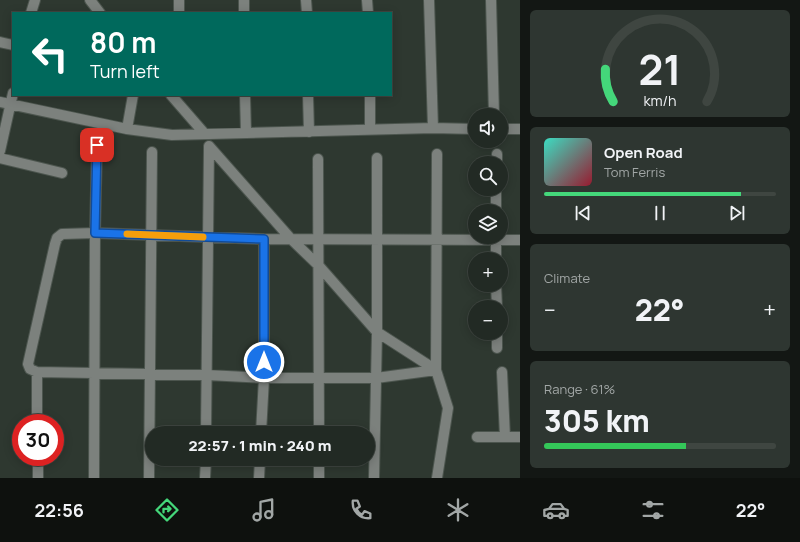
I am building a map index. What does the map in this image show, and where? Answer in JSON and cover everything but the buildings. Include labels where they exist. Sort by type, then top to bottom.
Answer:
[{"type":"street","points":[[31,12],[35,0]]},
{"type":"street","points":[[90,0],[99,12]]},
{"type":"street","points":[[179,0],[179,12]]},
{"type":"street","points":[[244,0],[244,12]]},
{"type":"street","points":[[306,0],[307,12]]},
{"type":"street","points":[[367,0],[368,12]]},
{"type":"street","points":[[429,0],[433,128]]},
{"type":"street","points":[[492,0],[494,108]]},
{"type":"street","points":[[0,42],[12,45]]},
{"type":"street","points":[[0,151],[12,96]]},
{"type":"street","points":[[127,129],[133,96]]},
{"type":"street","points":[[245,96],[246,133]]},
{"type":"street","points":[[308,96],[309,132]]},
{"type":"street","points":[[370,96],[370,130]]},
{"type":"street","points":[[180,100],[204,133]]},
{"type":"street","points":[[0,102],[127,129],[172,135],[433,128],[468,129]]},
{"type":"street","points":[[508,129],[520,129]]},
{"type":"street","points":[[94,478],[95,233],[97,145]]},
{"type":"street","points":[[206,426],[209,146],[291,239],[319,266],[377,332],[436,370]]},
{"type":"street","points":[[149,478],[152,152]]},
{"type":"street","points":[[437,154],[436,370],[448,408],[437,478]]},
{"type":"street","points":[[0,158],[62,173]]},
{"type":"street","points":[[374,478],[377,332],[377,158]]},
{"type":"street","points":[[318,159],[319,426]]},
{"type":"street","points":[[436,370],[376,378],[264,378],[207,375],[37,372],[30,369],[28,364],[57,238],[62,234],[95,233],[264,239],[468,238]]},
{"type":"street","points":[[261,426],[264,378],[264,239]]},
{"type":"street","points":[[508,239],[520,240]]},
{"type":"street","points":[[497,340],[497,348]]},
{"type":"street","points":[[37,372],[37,414]]},
{"type":"street","points":[[502,372],[505,437]]},
{"type":"street","points":[[477,437],[520,437]]},
{"type":"street","points":[[38,466],[38,478]]},
{"type":"street","points":[[205,478],[206,466]]},
{"type":"street","points":[[259,478],[260,466]]},
{"type":"street","points":[[319,466],[319,478]]},
{"type":"slow traffic","points":[[127,234],[203,237]]},
{"type":"route","points":[[97,145],[95,233],[264,239],[264,362]]}]
